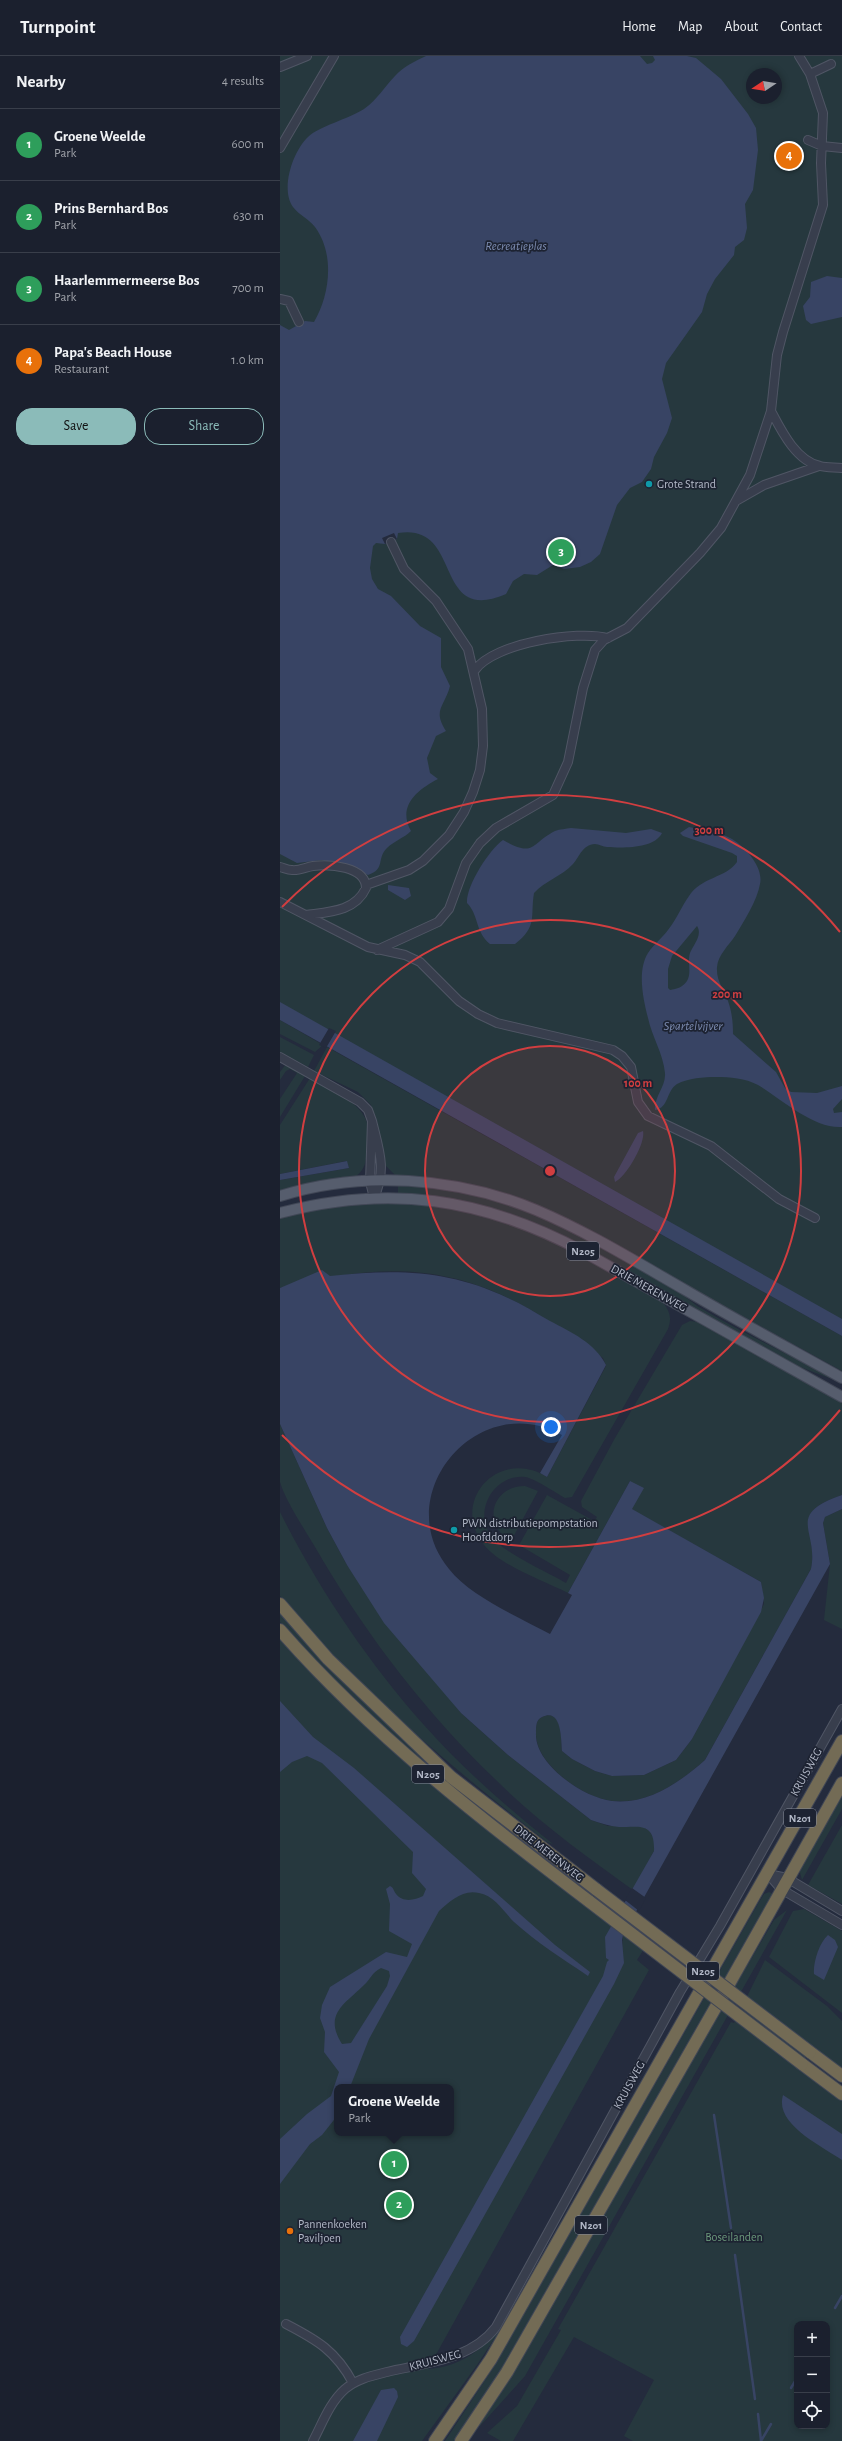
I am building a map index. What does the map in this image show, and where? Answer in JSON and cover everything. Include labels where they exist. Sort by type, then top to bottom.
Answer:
[{"type":"highway","name":"DRIE MERENWEG","points":[[280,1604],[328,1659],[451,1777],[842,2076]]},
{"type":"highway","name":"DRIE MERENWEG","points":[[280,1630],[305,1659],[391,1741],[454,1796],[590,1902],[842,2094]]},
{"type":"highway","name":"KRUISWEG","points":[[434,2441],[491,2359],[768,1874],[842,1741]]},
{"type":"highway","name":"N201","points":[[461,2441],[507,2372],[842,1782]]},
{"type":"main road","name":"DRIE MERENWEG","points":[[280,1196],[334,1185],[382,1181],[453,1186],[536,1210],[620,1252],[842,1378]]},
{"type":"main road","name":"DRIE MERENWEG","points":[[280,1213],[337,1201],[374,1198],[432,1200],[463,1205],[529,1225],[582,1250],[842,1397]]},
{"type":"street","points":[[280,67],[307,56]]},
{"type":"street","points":[[280,148],[334,56]]},
{"type":"street","points":[[377,950],[438,922],[449,909],[466,863],[480,843],[496,828],[546,801],[555,792],[568,762],[577,710],[590,658],[595,650],[608,638],[627,628],[695,558],[721,528],[750,475],[771,411],[777,355],[783,332],[799,276],[822,215],[822,146],[824,122],[821,103],[810,74],[799,56]]},
{"type":"street","points":[[810,74],[831,64]]},
{"type":"street","points":[[808,140],[822,146],[842,148]]},
{"type":"street","points":[[280,299],[289,301],[299,322]]},
{"type":"street","points":[[771,411],[796,450],[819,466]]},
{"type":"street","points":[[736,501],[764,485],[819,466],[842,468]]},
{"type":"street","points":[[305,915],[340,910],[350,906],[360,898],[366,885],[396,876],[423,861],[449,835],[464,812],[478,778],[483,746],[482,709],[468,649],[461,642],[446,615],[404,569],[391,542]]},
{"type":"street","points":[[474,670],[486,658],[518,646],[575,636],[592,635],[608,638]]},
{"type":"street","points":[[280,867],[293,870],[319,865],[341,867],[359,876],[366,885]]},
{"type":"street","points":[[280,902],[377,950],[405,956],[420,962],[459,1001],[478,1014],[518,1028],[602,1047],[622,1056],[631,1067],[638,1102],[648,1116],[711,1146],[779,1199],[815,1218]]},
{"type":"street","points":[[280,1057],[360,1102],[368,1110],[380,1157],[382,1181],[374,1198]]},
{"type":"street","points":[[372,1121],[370,1182],[374,1198]]},
{"type":"street","name":"KRUISWEG","points":[[313,2441],[336,2399],[353,2383],[371,2376],[464,2352],[480,2344],[496,2326],[680,1992],[720,1926],[842,1708]]},
{"type":"street","points":[[768,1874],[788,1878],[842,1911]]},
{"type":"street","points":[[768,1874],[782,1889],[842,1925]]},
{"type":"street","points":[[286,2324],[330,2350],[342,2364],[353,2383]]},
{"type":"green space","points":[[280,56],[842,56],[842,1324],[280,1006]]},
{"type":"green space","points":[[280,1020],[323,1045],[315,1052],[280,1034]]},
{"type":"green space","points":[[280,1037],[314,1055],[308,1067],[280,1052]]},
{"type":"green space","points":[[327,1047],[842,1336],[842,1371],[564,1218],[505,1194],[396,1176],[385,1165],[371,1105],[358,1092],[314,1071]]},
{"type":"green space","points":[[286,1064],[305,1076],[280,1117],[280,1099],[297,1073],[290,1069],[286,1071],[280,1080],[280,1072]]},
{"type":"green space","points":[[310,1078],[344,1097],[360,1110],[365,1117],[368,1131],[365,1164],[359,1174],[355,1177],[280,1192],[280,1180],[349,1168],[346,1161],[280,1174],[280,1125]]},
{"type":"green space","points":[[398,1186],[436,1188],[473,1195],[544,1219],[612,1253],[684,1295],[700,1308],[721,1320],[840,1382],[800,1367],[576,1242],[537,1224],[509,1213],[473,1203],[442,1197],[398,1193]]},
{"type":"green space","points":[[364,1202],[412,1204],[436,1207],[506,1222],[551,1239],[593,1261],[663,1302],[667,1309],[670,1315],[668,1329],[572,1497],[565,1498],[529,1478],[514,1478],[504,1481],[496,1488],[490,1496],[486,1506],[484,1516],[486,1526],[491,1536],[497,1542],[515,1555],[566,1583],[570,1575],[519,1545],[547,1495],[594,1521],[597,1517],[582,1507],[581,1501],[615,1438],[682,1325],[690,1321],[700,1322],[842,1401],[842,1495],[825,1502],[815,1509],[810,1516],[808,1524],[812,1555],[811,1569],[705,1760],[674,1784],[651,1796],[625,1801],[612,1801],[588,1793],[575,1786],[552,1767],[543,1756],[538,1744],[536,1732],[537,1721],[542,1717],[549,1715],[554,1717],[560,1726],[562,1751],[572,1759],[595,1771],[612,1776],[644,1775],[676,1760],[692,1739],[764,1604],[761,1582],[631,1509],[630,1481],[568,1593],[512,1566],[492,1553],[484,1545],[475,1528],[472,1512],[476,1496],[484,1483],[497,1474],[512,1469],[529,1470],[547,1477],[606,1366],[603,1358],[557,1326],[521,1304],[479,1286],[451,1278],[423,1273],[395,1271],[367,1272],[310,1281],[280,1288],[280,1218],[318,1208]]},
{"type":"green space","points":[[280,1424],[327,1528],[347,1565],[461,1713],[508,1755],[591,1820],[608,1826],[642,1826],[650,1831],[655,1842],[654,1851],[633,1890],[562,1838],[512,1795],[447,1729],[424,1703],[380,1647],[340,1589],[299,1521],[283,1491],[280,1482]]},
{"type":"green space","points":[[525,1486],[538,1491],[511,1541],[502,1534],[496,1525],[494,1507],[498,1499],[505,1492],[514,1488]]},
{"type":"green space","points":[[842,1509],[842,1629],[824,1620],[830,1564],[823,1523],[825,1517]]},
{"type":"green space","points":[[280,1512],[327,1596],[364,1650],[403,1701],[439,1741],[470,1772],[553,1844],[547,1842],[511,1814],[407,1726],[342,1664],[280,1596]]},
{"type":"green space","points":[[280,1610],[473,1801],[446,1782],[421,1761],[348,1694],[280,1622]]},
{"type":"green space","points":[[280,1635],[299,1657],[613,1924],[622,1948],[623,1935],[644,1949],[637,1960],[649,1970],[428,2369],[451,2365],[470,2355],[480,2349],[504,2324],[477,2365],[422,2441],[280,2441]]},
{"type":"green space","points":[[842,1794],[842,1809],[802,1880],[799,1869]]},
{"type":"green space","points":[[842,1825],[842,1904],[808,1885]]},
{"type":"green space","points":[[769,1892],[774,1894],[504,2366],[455,2441],[445,2441],[493,2368],[759,1902],[764,1894]]},
{"type":"green space","points":[[804,1909],[842,1931],[842,2013],[769,1957],[793,1911]]},
{"type":"green space","points":[[787,1910],[525,2376],[480,2426],[480,2418],[774,1920]]},
{"type":"green space","name":"Boseilanden","points":[[765,1960],[827,2006],[842,2021],[842,2069],[812,2046],[798,2069],[842,2100],[842,2441],[633,2441],[624,2436],[654,2380],[574,2337],[513,2441],[501,2441],[487,2433],[517,2406],[561,2330],[558,2329],[731,2022],[734,2023]]},
{"type":"water","name":"Recreatieplas","points":[[426,56],[640,56],[647,64],[652,63],[655,60],[653,56],[687,56],[696,58],[721,79],[748,114],[756,128],[758,150],[753,190],[745,204],[747,228],[744,240],[735,247],[734,255],[715,279],[707,294],[702,312],[666,363],[662,379],[672,418],[667,433],[654,457],[651,469],[642,482],[630,488],[617,505],[600,554],[591,562],[580,567],[564,569],[553,565],[537,575],[524,574],[513,581],[506,594],[483,600],[467,596],[457,586],[442,556],[432,542],[419,534],[398,533],[397,539],[385,544],[376,543],[373,546],[370,568],[372,579],[378,589],[391,596],[420,626],[441,638],[441,667],[450,686],[440,713],[442,724],[446,731],[436,736],[427,758],[430,773],[438,779],[423,788],[411,800],[406,814],[407,822],[411,831],[387,848],[382,856],[377,870],[368,875],[348,865],[322,860],[297,863],[280,854],[280,325],[289,330],[305,321],[314,322],[324,300],[328,274],[326,249],[313,224],[293,207],[289,199],[288,181],[293,161],[308,137],[319,129],[358,113],[364,109],[398,73],[409,64]]},
{"type":"water","points":[[827,276],[842,278],[842,317],[811,324],[806,320],[803,306],[810,297],[811,282]]},
{"type":"water","name":"Spartelvijver","points":[[689,827],[715,832],[725,836],[735,841],[747,851],[756,864],[759,871],[760,884],[756,897],[739,930],[719,958],[717,967],[719,981],[730,1009],[733,1034],[776,1072],[785,1088],[791,1092],[817,1093],[842,1086],[842,1099],[833,1109],[834,1113],[842,1112],[842,1127],[820,1123],[798,1112],[758,1085],[743,1079],[732,1078],[701,1078],[681,1082],[673,1087],[663,1106],[660,1109],[655,1110],[656,1100],[664,1083],[665,1073],[644,1002],[642,976],[645,960],[650,950],[671,926],[686,900],[694,890],[700,885],[727,871],[737,862],[737,856],[732,853],[683,836],[680,833]],"holes":[[[697,926],[699,929],[697,940],[689,956],[689,975],[687,981],[684,985],[670,990],[668,988],[668,969],[672,956]]]},
{"type":"water","points":[[571,828],[626,833],[651,829],[662,833],[658,838],[645,845],[607,847],[595,844],[587,846],[569,868],[543,885],[534,893],[532,921],[527,932],[522,938],[515,944],[490,944],[479,929],[474,913],[467,903],[470,887],[485,860],[503,840],[521,848],[527,848],[532,847],[555,831]]},
{"type":"water","points":[[388,885],[409,888],[411,896],[405,900],[388,890]]},
{"type":"water","points":[[280,1002],[842,1319],[842,1336],[280,1020]]},
{"type":"water","points":[[643,1131],[641,1143],[634,1159],[624,1174],[615,1182],[614,1177],[638,1133]]},
{"type":"water","points":[[347,1161],[349,1168],[280,1180],[280,1174]]},
{"type":"water","points":[[322,1270],[330,1276],[376,1272],[399,1272],[442,1276],[486,1288],[518,1303],[582,1339],[596,1350],[606,1365],[547,1477],[540,1473],[562,1435],[531,1424],[500,1426],[473,1437],[451,1457],[436,1482],[429,1510],[433,1540],[449,1569],[470,1589],[496,1606],[550,1634],[572,1595],[568,1593],[630,1481],[644,1488],[632,1509],[761,1582],[764,1598],[761,1612],[692,1739],[676,1760],[644,1775],[612,1776],[595,1771],[572,1759],[562,1751],[561,1733],[557,1720],[553,1717],[549,1715],[542,1717],[537,1722],[536,1733],[538,1745],[543,1756],[563,1778],[588,1793],[612,1801],[625,1801],[651,1796],[674,1784],[705,1760],[811,1569],[812,1555],[808,1525],[809,1517],[814,1510],[824,1502],[842,1495],[842,1509],[825,1517],[823,1523],[830,1564],[623,1935],[624,1963],[614,1984],[414,2341],[407,2347],[401,2344],[400,2337],[603,1976],[609,1960],[606,1958],[605,1937],[654,1851],[654,1842],[652,1835],[645,1828],[615,1827],[591,1820],[508,1755],[461,1713],[384,1623],[347,1565],[327,1528],[280,1424],[280,1288]]},
{"type":"water","points":[[280,1701],[313,1737],[354,1768],[555,1945],[590,1972],[588,1976],[522,1929],[494,1900],[484,1894],[479,1893],[473,1892],[462,1894],[439,1911],[369,2039],[351,2084],[335,2084],[339,2072],[324,2052],[325,2032],[320,2018],[322,2005],[330,1987],[386,1952],[407,1957],[412,1944],[389,1931],[390,1904],[386,1889],[390,1886],[399,1897],[409,1900],[423,1896],[426,1889],[412,1873],[413,1852],[322,1763],[307,1756],[292,1762],[280,1772]],"holes":[[[381,1968],[389,1971],[390,1976],[387,1986],[351,2043],[342,2044],[337,2034],[335,2025],[339,2010],[375,1972]]]},
{"type":"water","points":[[828,1935],[835,1940],[838,1947],[824,1980],[814,1974],[814,1969],[819,1948]]},
{"type":"water","points":[[334,2087],[334,2120],[322,2135],[310,2144],[280,2184],[280,2139],[307,2114],[331,2096]]},
{"type":"water","points":[[783,2095],[842,2134],[842,2160],[812,2141],[792,2125],[782,2106]]},
{"type":"water","points":[[394,2388],[397,2391],[398,2397],[377,2441],[353,2441],[381,2390]]},
{"type":"pier","points":[[394,533],[397,539],[385,544],[382,538]]},
{"type":"pier","points":[[329,1028],[336,1031],[326,1048],[319,1045]]},
{"type":"pier","points":[[632,1888],[646,1898],[639,1911],[625,1900]]},
{"type":"waterway","points":[[714,2115],[731,2228]]},
{"type":"waterway","points":[[735,2255],[755,2399]]},
{"type":"waterway","points":[[835,2308],[842,2296]]},
{"type":"waterway","points":[[791,2388],[794,2383]]},
{"type":"waterway","points":[[758,2414],[761,2441]]},
{"type":"waterway","points":[[761,2441],[771,2424]]},
{"type":"place","name":"Papa's Beach House","points":[[789,156]]},
{"type":"place","name":"Grote Strand","points":[[649,484]]},
{"type":"place","name":"Haarlemmermeerse Bos","points":[[561,552]]},
{"type":"place","name":"PWN distributiepompstation Hoofddorp","points":[[454,1530]]},
{"type":"place","name":"Groene Weelde","points":[[394,2164]]},
{"type":"place","name":"Prins Bernhard Bos","points":[[399,2205]]},
{"type":"place","name":"Pannenkoeken Paviljoen","points":[[290,2231]]}]
